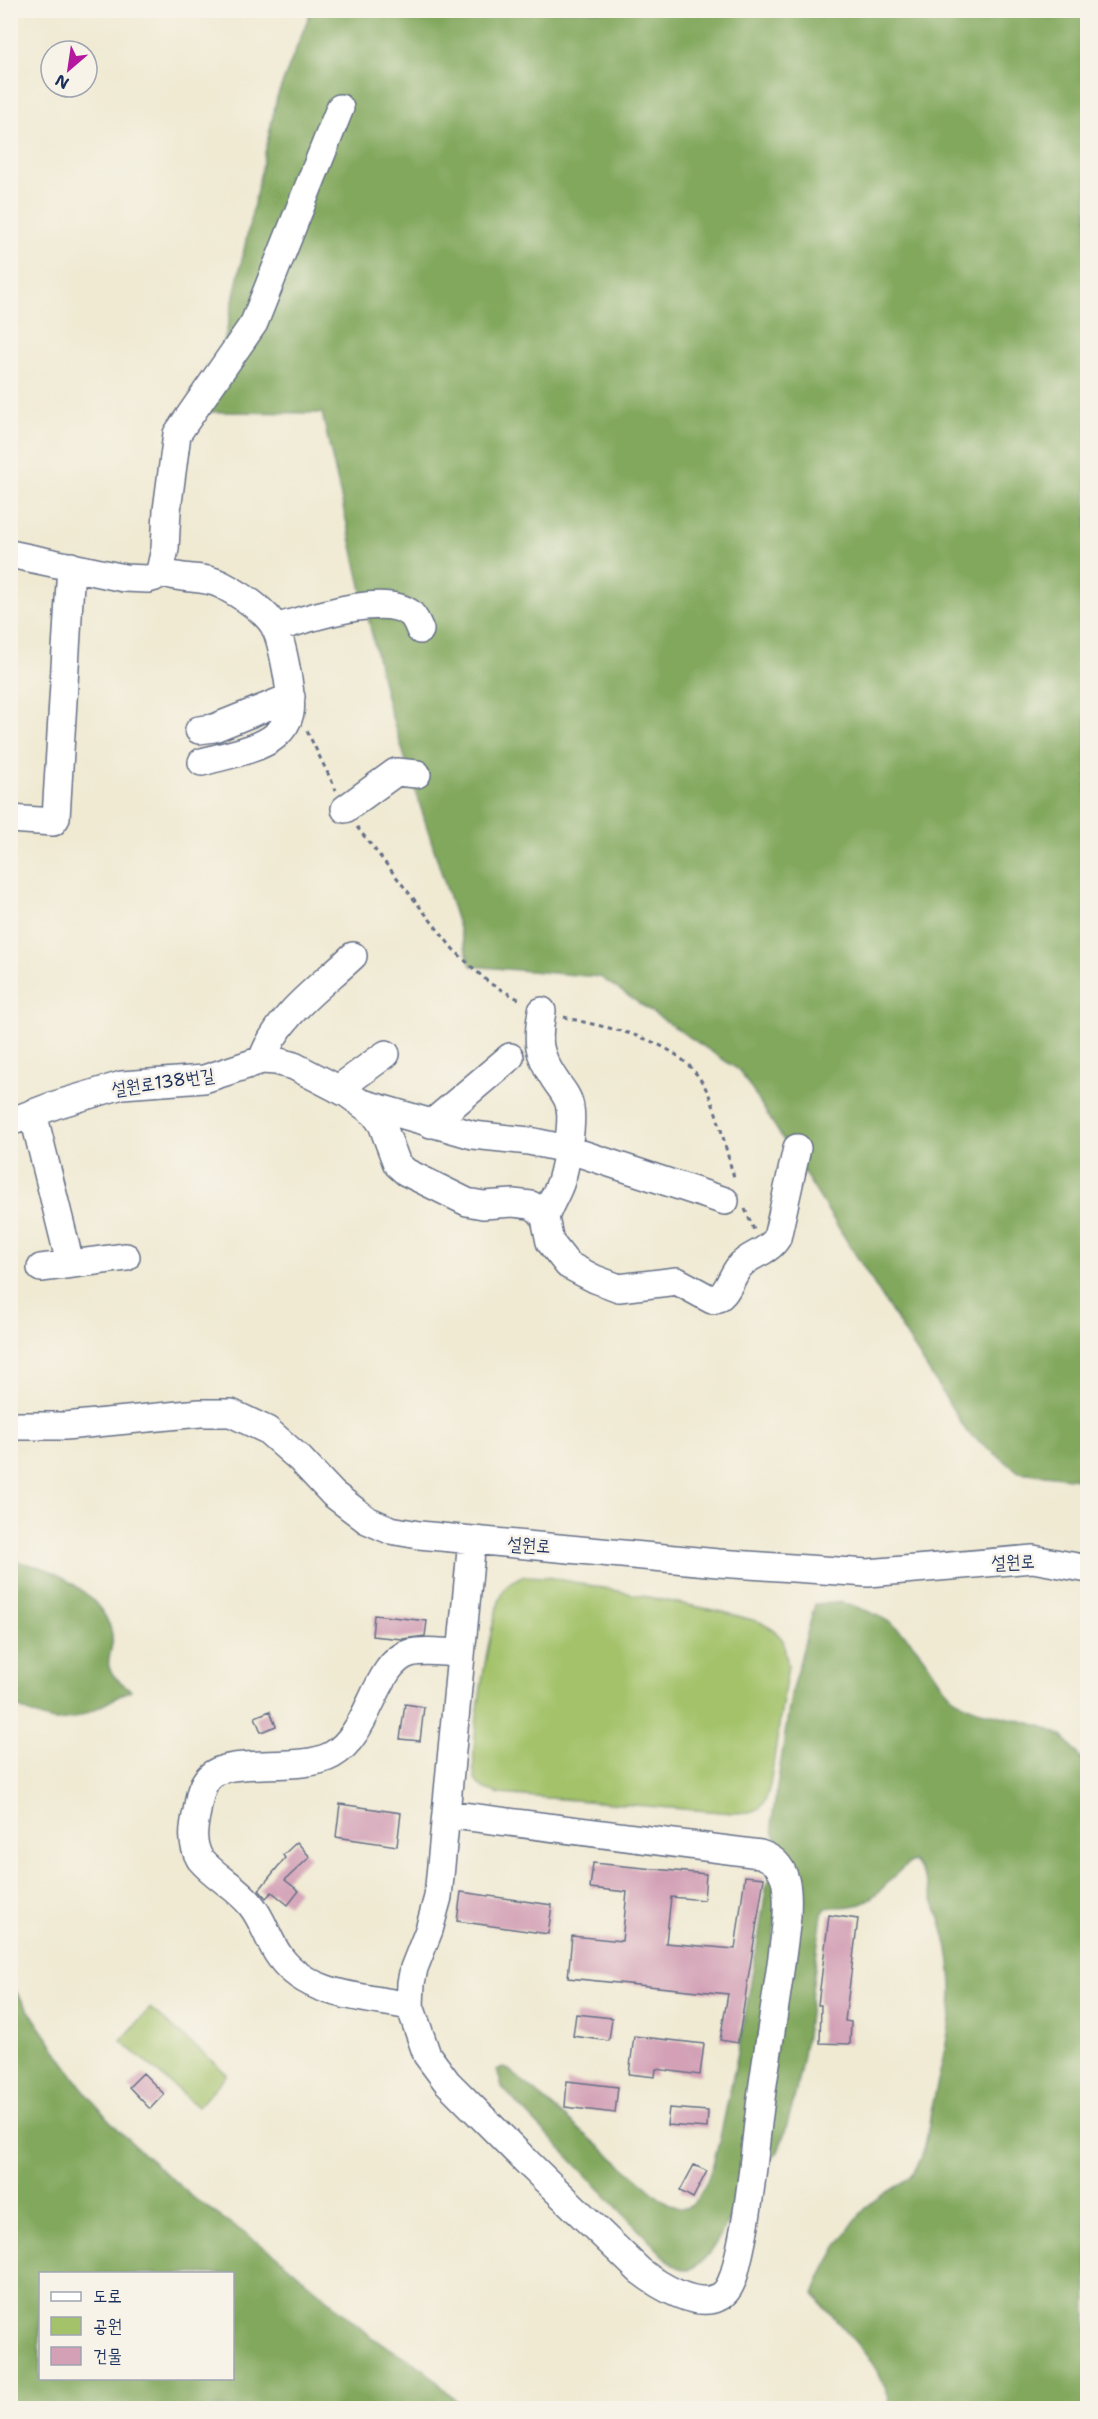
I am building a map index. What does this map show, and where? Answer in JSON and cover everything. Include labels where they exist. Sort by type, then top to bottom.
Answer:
[{"type":"street","points":[[10,554],[136,578],[155,577],[160,572],[165,549],[167,510],[177,434],[254,323],[340,108]]},
{"type":"street","points":[[10,819],[53,822],[56,818],[71,566]]},
{"type":"street","points":[[160,572],[172,577],[214,581],[250,603],[272,622],[291,697],[290,716],[274,736],[264,743],[202,762]]},
{"type":"street","points":[[275,628],[360,606],[402,609],[411,614],[420,630]]},
{"type":"street","points":[[199,730],[214,728],[291,697]]},
{"type":"street","points":[[345,809],[396,772],[417,774]]},
{"type":"street","points":[[353,956],[279,1026],[268,1043],[262,1060],[276,1060],[294,1066],[348,1095],[374,1113],[382,1124],[397,1164],[406,1172],[467,1202],[531,1205],[545,1218]]},
{"type":"street","points":[[542,1011],[537,1038],[540,1051],[545,1064],[566,1094],[570,1108],[562,1180],[549,1204],[545,1218],[549,1242],[563,1261],[595,1279],[619,1288],[671,1281],[685,1284],[706,1298],[716,1299],[724,1293],[740,1265],[773,1245],[777,1238],[797,1148]]},
{"type":"street","points":[[348,1095],[386,1054]]},
{"type":"street","points":[[431,1124],[510,1056]]},
{"type":"street","name":"설원로138번길","points":[[22,1118],[122,1085],[221,1076],[262,1060]]},
{"type":"street","points":[[348,1095],[431,1124],[473,1135],[529,1141],[567,1149],[735,1196]]},
{"type":"street","points":[[22,1118],[70,1263]]},
{"type":"street","points":[[41,1268],[126,1257]]},
{"type":"street","name":"설원로","points":[[10,1426],[66,1426],[200,1413],[231,1413],[267,1430],[300,1459],[333,1494],[367,1520],[390,1530],[718,1563],[868,1573],[1033,1559],[1088,1569]]},
{"type":"street","points":[[446,1814],[760,1854],[772,1857],[781,1868],[788,1895],[784,1948],[763,2081],[747,2213],[737,2266],[727,2290],[720,2297],[711,2300],[698,2299],[674,2293],[640,2271],[441,2075],[427,2055],[410,2006],[414,1968],[429,1930],[438,1897],[472,1540]]},
{"type":"street","points":[[410,2006],[327,1990],[307,1981],[293,1971],[271,1944],[257,1912],[250,1903],[200,1859],[195,1850],[194,1825],[201,1791],[207,1779],[215,1771],[227,1767],[297,1764],[320,1760],[331,1755],[343,1748],[353,1736],[393,1663],[412,1652],[460,1653]]},
{"type":"path","points":[[306,728],[351,820],[453,949],[489,983],[542,1011],[622,1031],[658,1043],[675,1053],[691,1067],[706,1088],[735,1196],[762,1252]]},
{"type":"green space","points":[[311,11],[1087,11],[1087,1480],[1019,1472],[967,1432],[740,1071],[600,977],[471,966],[387,701],[322,413],[209,412],[277,97]]},
{"type":"green space","points":[[10,1557],[57,1574],[74,1584],[95,1603],[106,1618],[111,1631],[112,1640],[108,1661],[110,1671],[131,1690],[93,1710],[63,1721],[43,1718],[11,1704]]},
{"type":"green space","points":[[522,1576],[548,1577],[723,1612],[760,1622],[774,1630],[783,1640],[788,1666],[770,1785],[765,1801],[759,1809],[733,1813],[500,1794],[480,1786],[476,1781],[474,1768],[474,1746],[487,1654],[504,1590]]},
{"type":"green space","points":[[838,1602],[868,1611],[901,1631],[920,1652],[945,1689],[958,1701],[969,1707],[1055,1732],[1068,1742],[1087,1768],[1087,2408],[891,2408],[887,2391],[870,2361],[814,2294],[830,2259],[853,2223],[874,2201],[910,2176],[925,2146],[944,2056],[952,1983],[950,1958],[944,1931],[921,1870],[914,1861],[903,1868],[870,1899],[859,1905],[826,1908],[822,1914],[802,2064],[788,2123],[778,2152],[773,2157],[767,2156],[787,1861],[774,1834],[772,1820],[792,1689],[815,1604]]},
{"type":"green space","points":[[773,1878],[780,1887],[738,2198],[718,2240],[710,2251],[694,2267],[682,2269],[672,2264],[664,2256],[512,2098],[502,2087],[497,2070],[502,2067],[509,2070],[663,2200],[678,2208],[689,2207],[706,2184],[716,2155],[734,2073],[767,1883]]},
{"type":"green space","points":[[10,1983],[80,2085],[108,2119],[138,2149],[195,2199],[276,2255],[373,2338],[424,2369],[464,2408],[11,2408]]},
{"type":"green space","points":[[150,2008],[227,2074],[198,2107],[121,2041]]},
{"type":"building","points":[[374,1615],[427,1621],[425,1636],[402,1639],[372,1636]]},
{"type":"building","points":[[405,1704],[424,1707],[420,1741],[400,1739]]},
{"type":"building","points":[[270,1711],[276,1726],[261,1732],[255,1717]]},
{"type":"building","points":[[340,1804],[401,1813],[397,1846],[336,1837]]},
{"type":"building","points":[[297,1842],[310,1857],[285,1880],[299,1891],[288,1905],[272,1892],[266,1898],[259,1890],[285,1858],[283,1855]]},
{"type":"building","points":[[593,1863],[706,1874],[704,1900],[671,1897],[666,1943],[735,1949],[745,1876],[764,1878],[738,2043],[720,2040],[728,1994],[568,1978],[572,1936],[622,1941],[627,1892],[590,1888]]},
{"type":"building","points":[[461,1892],[552,1905],[548,1934],[457,1921]]},
{"type":"building","points":[[829,1915],[858,1919],[845,2021],[851,2022],[850,2044],[820,2043],[821,2005],[818,2005]]},
{"type":"building","points":[[576,2014],[612,2018],[609,2041],[573,2036]]},
{"type":"building","points":[[634,2036],[704,2044],[700,2075],[656,2069],[655,2077],[629,2074]]},
{"type":"building","points":[[143,2073],[164,2094],[150,2109],[129,2087]]},
{"type":"building","points":[[567,2081],[618,2087],[615,2113],[565,2107]]},
{"type":"building","points":[[669,2108],[708,2111],[707,2128],[667,2125]]},
{"type":"building","points":[[694,2165],[707,2171],[693,2198],[680,2191]]}]
